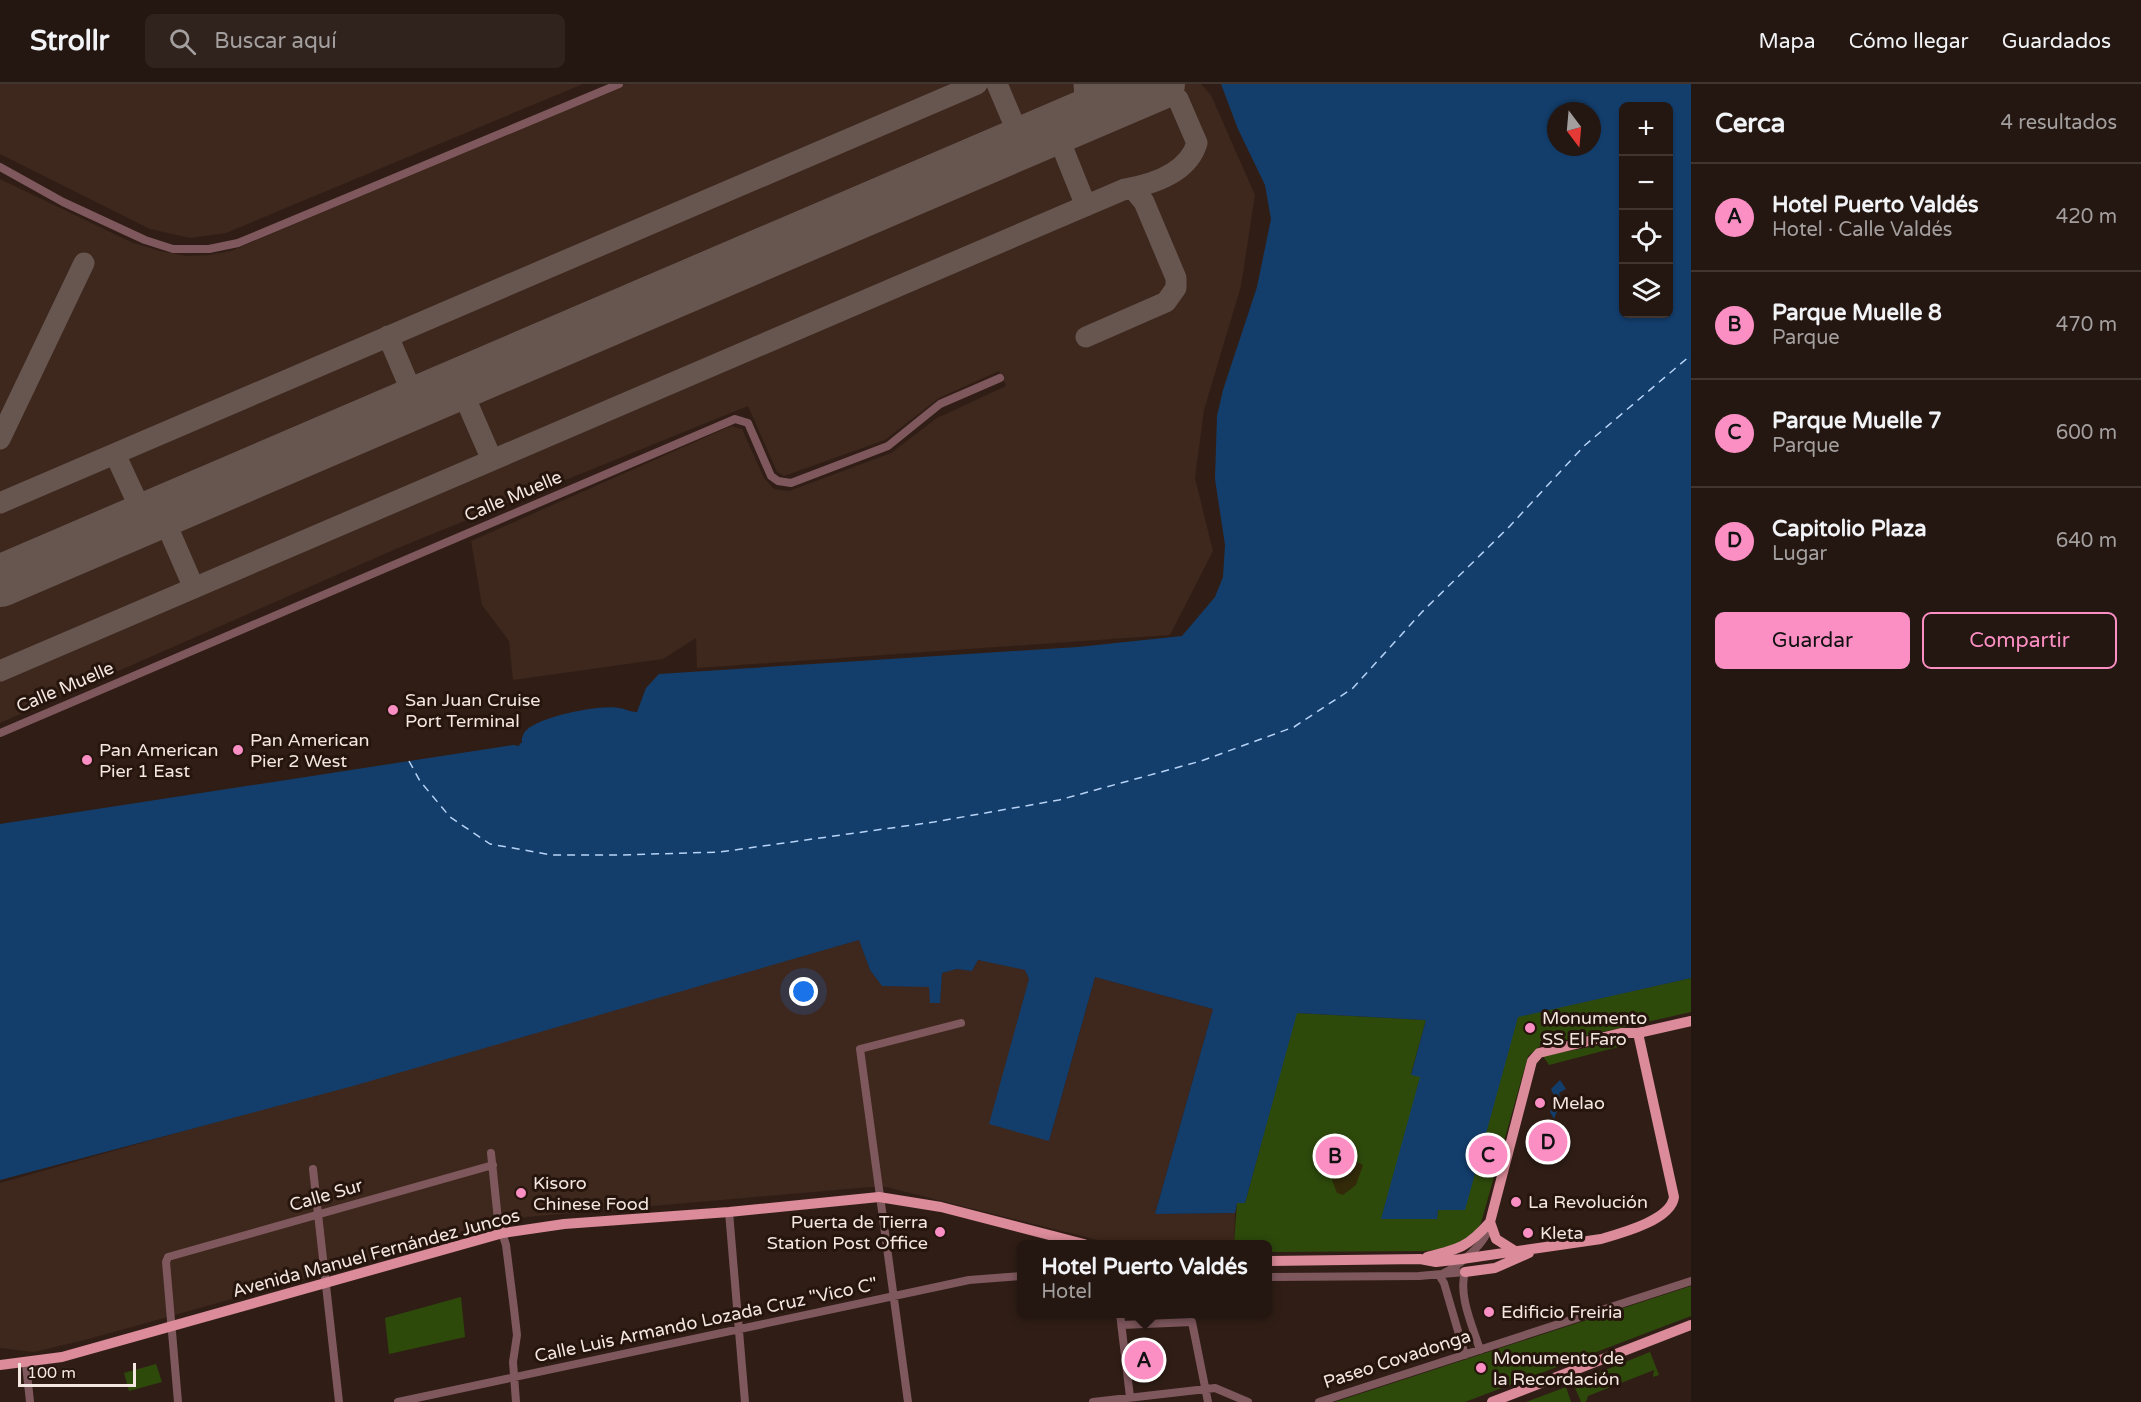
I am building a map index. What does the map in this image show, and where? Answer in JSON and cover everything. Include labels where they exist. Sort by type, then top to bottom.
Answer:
[{"type":"main road","points":[[1420,1259],[1459,1250],[1475,1239],[1490,1222],[1532,1061],[1539,1053],[1625,1032],[1638,1033],[1691,1021]]},
{"type":"main road","points":[[1272,1261],[1420,1259],[1436,1262],[1622,1233],[1652,1220],[1673,1204],[1670,1178],[1638,1033]]},
{"type":"main road","name":"Avenida Manuel Fernández Juncos","points":[[0,1365],[26,1364],[62,1357],[503,1233],[564,1224],[729,1212],[879,1197],[941,1208],[1065,1240]]},
{"type":"main road","points":[[1490,1222],[1496,1239],[1515,1251]]},
{"type":"main road","points":[[1465,1272],[1495,1268],[1543,1247]]},
{"type":"main road","points":[[1492,1402],[1691,1325]]},
{"type":"street","points":[[0,167],[63,202],[145,240],[173,249],[209,249],[238,243],[619,84]]},
{"type":"street","name":"Calle Muelle","points":[[0,733],[735,419],[748,423],[771,476],[778,481],[791,483],[888,446],[940,404],[1000,378]]},
{"type":"street","points":[[908,1402],[860,1049],[961,1023]]},
{"type":"street","points":[[491,1154],[498,1220],[503,1233],[517,1335],[513,1362],[516,1402]]},
{"type":"street","name":"Calle Sur","points":[[170,1327],[166,1262],[168,1257],[493,1165]]},
{"type":"street","points":[[313,1169],[339,1402]]},
{"type":"street","points":[[729,1212],[745,1402]]},
{"type":"street","points":[[1439,1275],[1462,1259],[1486,1235],[1490,1222]]},
{"type":"street","points":[[1272,1277],[1439,1275],[1465,1272],[1462,1281],[1464,1297],[1480,1350]]},
{"type":"street","name":"Calle Luis Armando Lozada Cruz \"Vico C\"","points":[[398,1402],[513,1379],[739,1327],[969,1280],[1017,1275]]},
{"type":"street","points":[[1439,1275],[1444,1283],[1465,1355]]},
{"type":"street","name":"Paseo Covadonga","points":[[1319,1402],[1691,1281]]},
{"type":"street","points":[[1121,1318],[1130,1397]]},
{"type":"street","points":[[1122,1325],[1192,1322],[1195,1326],[1208,1402]]},
{"type":"street","points":[[170,1327],[178,1402]]},
{"type":"street","points":[[26,1364],[30,1402]]},
{"type":"street","points":[[1093,1402],[1205,1389],[1223,1390],[1248,1402]]},
{"type":"shaded area","points":[[0,84],[583,84],[226,233],[190,238],[150,229],[0,154]]},
{"type":"shaded area","points":[[626,84],[1201,84],[1211,95],[1255,195],[1241,286],[1204,410],[1195,478],[1213,551],[1170,635],[697,668],[696,638],[663,659],[513,680],[509,641],[482,605],[471,541],[731,426],[742,429],[764,478],[774,489],[789,491],[891,453],[937,418],[1006,386],[999,371],[939,398],[885,440],[784,476],[777,472],[748,406],[398,548],[0,723],[0,179],[131,242],[187,256],[209,255],[231,251]]},
{"type":"shaded area","points":[[859,940],[870,970],[930,987],[930,1003],[942,973],[957,969],[972,971],[978,960],[1025,969],[1029,979],[1049,1141],[1095,977],[1213,1009],[1155,1214],[1235,1213],[1234,1240],[1098,1240],[886,1187],[526,1217],[85,1340],[34,1352],[0,1348],[0,1183]]},
{"type":"green space","points":[[1691,978],[1691,1012],[1540,1046],[1528,1056],[1481,1223],[1463,1241],[1449,1247],[1424,1251],[1272,1252],[1272,1240],[1234,1240],[1237,1202],[1245,1203],[1296,1013],[1426,1020],[1411,1074],[1420,1076],[1437,1218],[1438,1210],[1507,1053],[1518,1016]]},
{"type":"green space","points":[[1620,1038],[1622,1046],[1549,1065],[1543,1056],[1611,1043]]},
{"type":"green space","points":[[1691,1286],[1691,1316],[1465,1402],[1335,1402]]},
{"type":"green space","points":[[461,1297],[465,1337],[389,1354],[385,1318]]},
{"type":"green space","points":[[1650,1352],[1659,1375],[1653,1377],[1654,1370],[1588,1396],[1586,1402],[1581,1402],[1573,1383]]},
{"type":"green space","points":[[156,1364],[162,1382],[129,1391],[124,1373]]},
{"type":"green space","points":[[1566,1387],[1571,1402],[1526,1402]]},
{"type":"sand","points":[[1357,1162],[1363,1165],[1356,1185],[1343,1195],[1337,1193],[1332,1180],[1334,1171],[1347,1163]]},
{"type":"water","points":[[1221,84],[1691,84],[1691,978],[1518,1017],[1465,1210],[1438,1210],[1437,1219],[1381,1219],[1420,1077],[1411,1075],[1426,1020],[1297,1013],[1245,1203],[1237,1203],[1235,1213],[1155,1214],[1213,1009],[1095,977],[1049,1141],[989,1124],[1029,979],[1025,970],[978,960],[972,971],[957,969],[942,973],[940,1003],[930,1003],[929,987],[882,986],[870,970],[859,940],[353,1086],[0,1180],[0,824],[513,745],[519,746],[524,733],[530,727],[554,717],[610,707],[637,712],[646,688],[659,674],[1078,647],[1182,636],[1215,597],[1223,577],[1225,545],[1215,479],[1217,416],[1223,390],[1257,287],[1271,219],[1265,185],[1238,129]]},
{"type":"water","points":[[1560,1080],[1566,1089],[1559,1093],[1561,1101],[1554,1119],[1550,1112],[1554,1096],[1551,1089]]},
{"type":"pier","points":[[521,733],[522,743],[0,823],[162,796],[517,743]]},
{"type":"ferry route","points":[[409,761],[420,781],[450,817],[490,844],[552,855],[720,852],[934,822],[1059,800],[1201,761],[1294,727],[1353,688],[1422,612],[1510,526],[1584,446],[1691,355]]},
{"type":"taxiway","points":[[0,503],[977,84]]},
{"type":"taxiway","points":[[997,84],[1022,143]]},
{"type":"taxiway","points":[[1078,118],[1085,98],[1084,84]]},
{"type":"taxiway","points":[[0,671],[1125,189],[1147,184],[1168,175],[1186,162],[1197,143],[1178,99],[1169,91],[1148,89]]},
{"type":"taxiway","points":[[1055,129],[1086,206]]},
{"type":"taxiway","points":[[1086,337],[1166,302],[1176,288],[1176,278],[1144,202],[1134,190],[1125,189]]},
{"type":"taxiway","points":[[0,439],[84,263]]},
{"type":"taxiway","points":[[388,336],[416,402]]},
{"type":"taxiway","points":[[459,384],[492,460]]},
{"type":"taxiway","points":[[115,454],[145,519]]},
{"type":"taxiway","points":[[161,512],[194,588]]},
{"type":"runway","points":[[0,581],[1159,84]]},
{"type":"place","name":"San Juan Cruise Port Terminal","points":[[393,710]]},
{"type":"place","name":"Pan American Pier 2 West","points":[[238,750]]},
{"type":"place","name":"Pan American Pier 1 East","points":[[87,760]]},
{"type":"place","name":"Monumento SS El Faro","points":[[1530,1028]]},
{"type":"place","name":"Melao","points":[[1540,1103]]},
{"type":"place","name":"Capitolio Plaza","points":[[1548,1142]]},
{"type":"place","name":"Parque Muelle 7","points":[[1488,1155]]},
{"type":"place","name":"Parque Muelle 8","points":[[1335,1156]]},
{"type":"place","name":"Kisoro Chinese Food","points":[[521,1193]]},
{"type":"place","name":"La Revolución","points":[[1516,1202]]},
{"type":"place","name":"Puerta de Tierra Station Post Office","points":[[940,1232]]},
{"type":"place","name":"Kleta","points":[[1528,1233]]},
{"type":"place","name":"Edificio Freiria","points":[[1489,1312]]},
{"type":"place","name":"Hotel Puerto Valdés","points":[[1144,1360]]},
{"type":"place","name":"Monumento de la Recordación","points":[[1481,1368]]}]
